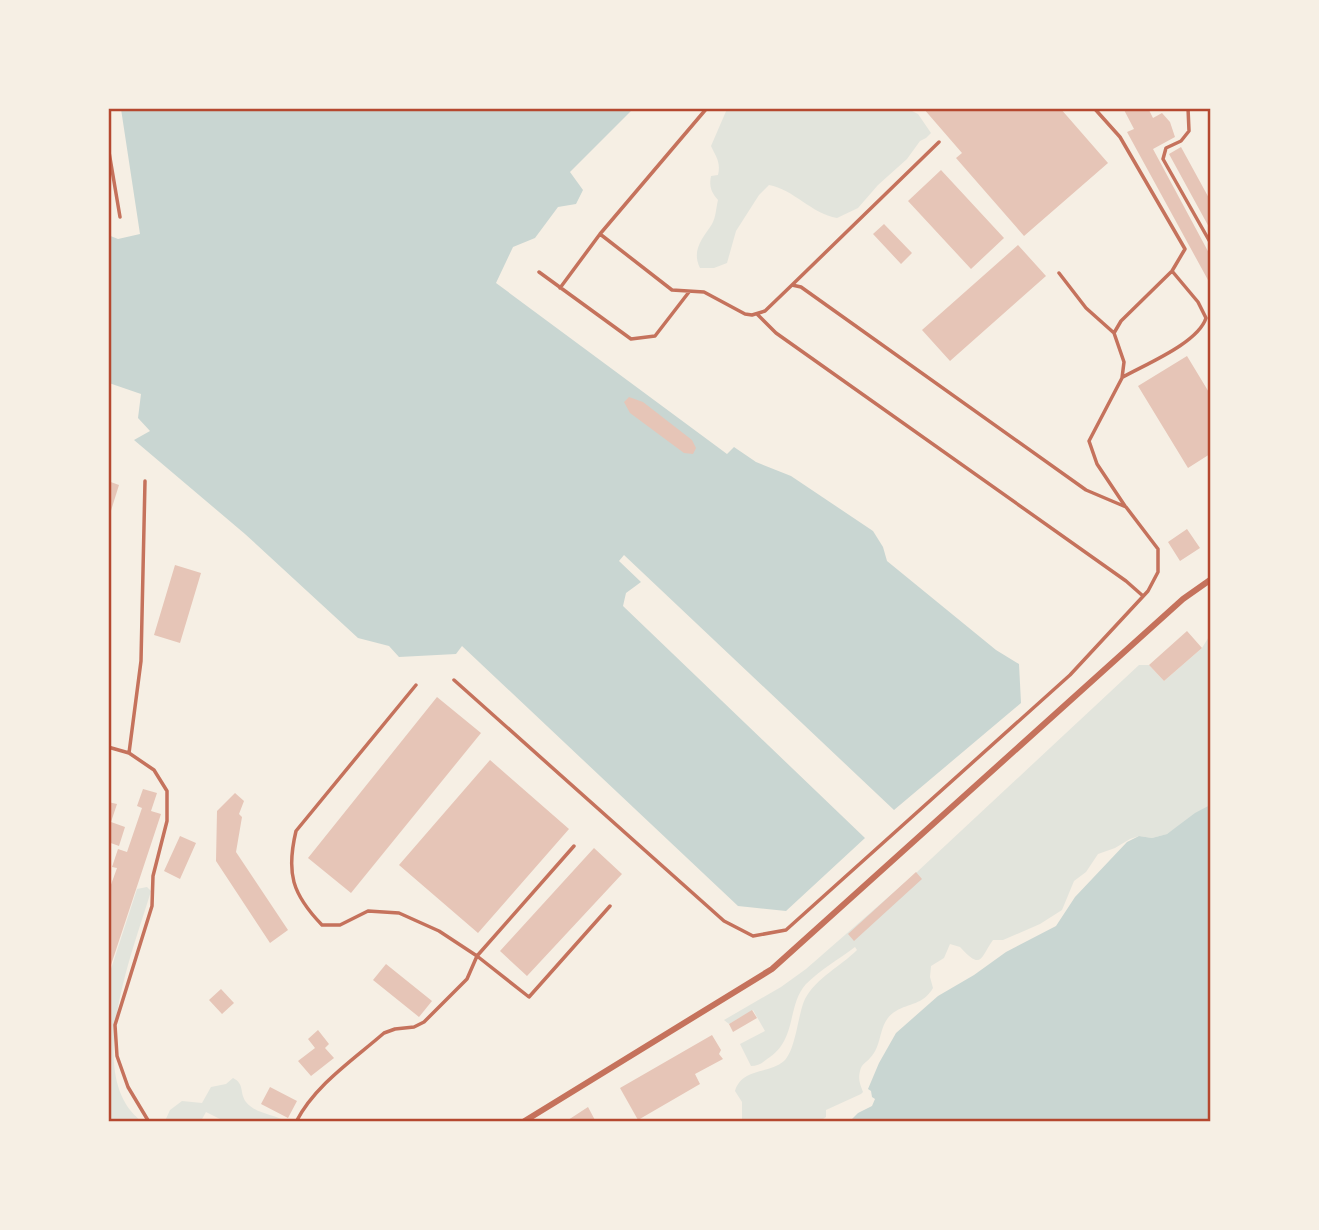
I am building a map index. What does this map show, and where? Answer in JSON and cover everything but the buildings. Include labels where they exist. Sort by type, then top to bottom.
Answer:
[{"type":"street","points":[[523,1122],[772,969],[1184,599],[1210,580]]},
{"type":"lane","points":[[560,288],[600,234],[708,108]]},
{"type":"lane","points":[[1094,108],[1120,137],[1185,249],[1172,271],[1121,321],[1114,333]]},
{"type":"lane","points":[[1188,108],[1189,131],[1181,141],[1166,148],[1163,159],[1210,242]]},
{"type":"lane","points":[[600,234],[672,290],[704,292],[745,314],[757,314],[765,311],[939,142]]},
{"type":"lane","points":[[108,146],[120,217]]},
{"type":"lane","points":[[1122,378],[1194,337],[1203,326],[1206,318],[1198,302],[1172,271]]},
{"type":"lane","points":[[539,272],[631,339],[655,336],[689,291]]},
{"type":"lane","points":[[454,680],[724,921],[753,936],[786,930],[1070,675],[1143,596],[1158,572],[1158,549],[1097,464],[1089,441],[1122,378],[1124,362],[1114,333],[1086,308],[1059,273]]},
{"type":"lane","points":[[792,285],[801,287],[1086,490],[1126,508]]},
{"type":"lane","points":[[757,314],[776,333],[1115,573],[1143,596]]},
{"type":"lane","points":[[129,753],[141,661],[145,481]]},
{"type":"lane","points":[[416,685],[296,831],[290,857],[295,888],[305,907],[322,925],[340,925],[368,911],[399,914],[439,932],[477,956],[529,997],[611,906]]},
{"type":"lane","points":[[108,747],[129,753],[154,770],[167,791],[167,821],[153,876],[152,906],[116,1026],[117,1056],[128,1087],[149,1122]]},
{"type":"lane","points":[[296,1122],[304,1107],[324,1085],[384,1033],[414,1027],[424,1022],[467,979],[477,956],[574,846]]},
{"type":"shaded area","points":[[121,109],[633,109],[570,172],[583,190],[576,204],[558,207],[535,238],[513,247],[496,283],[727,454],[734,447],[756,462],[791,476],[873,531],[883,547],[887,561],[996,650],[1019,664],[1021,703],[894,810],[624,555],[619,561],[641,582],[626,593],[623,606],[865,838],[786,911],[738,906],[462,646],[456,654],[399,657],[389,646],[358,638],[245,534],[134,440],[150,431],[138,418],[141,394],[109,383],[108,235],[118,239],[140,234]]},
{"type":"shaded area","points":[[727,109],[908,109],[918,114],[931,133],[920,141],[907,159],[878,185],[858,208],[837,218],[819,212],[786,191],[769,185],[759,195],[736,231],[727,263],[714,268],[700,268],[697,250],[713,221],[718,200],[710,186],[711,176],[718,175],[719,167],[711,146]]},
{"type":"shaded area","points":[[1210,635],[1208,806],[1167,834],[1152,838],[1139,836],[1098,854],[1086,872],[1074,881],[1062,910],[1040,924],[1003,940],[993,940],[980,959],[973,959],[960,947],[950,944],[944,958],[931,966],[933,988],[929,994],[920,1001],[896,1011],[886,1021],[874,1052],[861,1068],[861,1094],[826,1110],[826,1117],[820,1121],[742,1122],[742,1102],[735,1091],[738,1084],[750,1075],[784,1061],[791,1049],[805,999],[822,978],[857,950],[855,947],[806,984],[796,1002],[784,1041],[779,1049],[761,1063],[751,1066],[740,1044],[765,1031],[753,1010],[729,1024],[724,1020],[806,969],[917,872],[1139,665],[1149,665],[1164,681],[1202,648]]},
{"type":"shaded area","points":[[1210,805],[1210,1121],[850,1121],[858,1113],[872,1106],[875,1099],[868,1089],[896,1033],[938,996],[1006,952],[1056,926],[1075,897],[1127,842],[1139,836],[1152,838],[1167,834]]},
{"type":"shaded area","points":[[147,887],[151,891],[125,977],[114,1043],[115,1074],[124,1100],[141,1121],[109,1122],[109,975],[137,889]]},
{"type":"shaded area","points":[[233,1078],[241,1086],[244,1098],[250,1106],[286,1121],[224,1121],[206,1112],[201,1121],[165,1121],[170,1110],[182,1101],[202,1103],[211,1087],[226,1084]]}]
